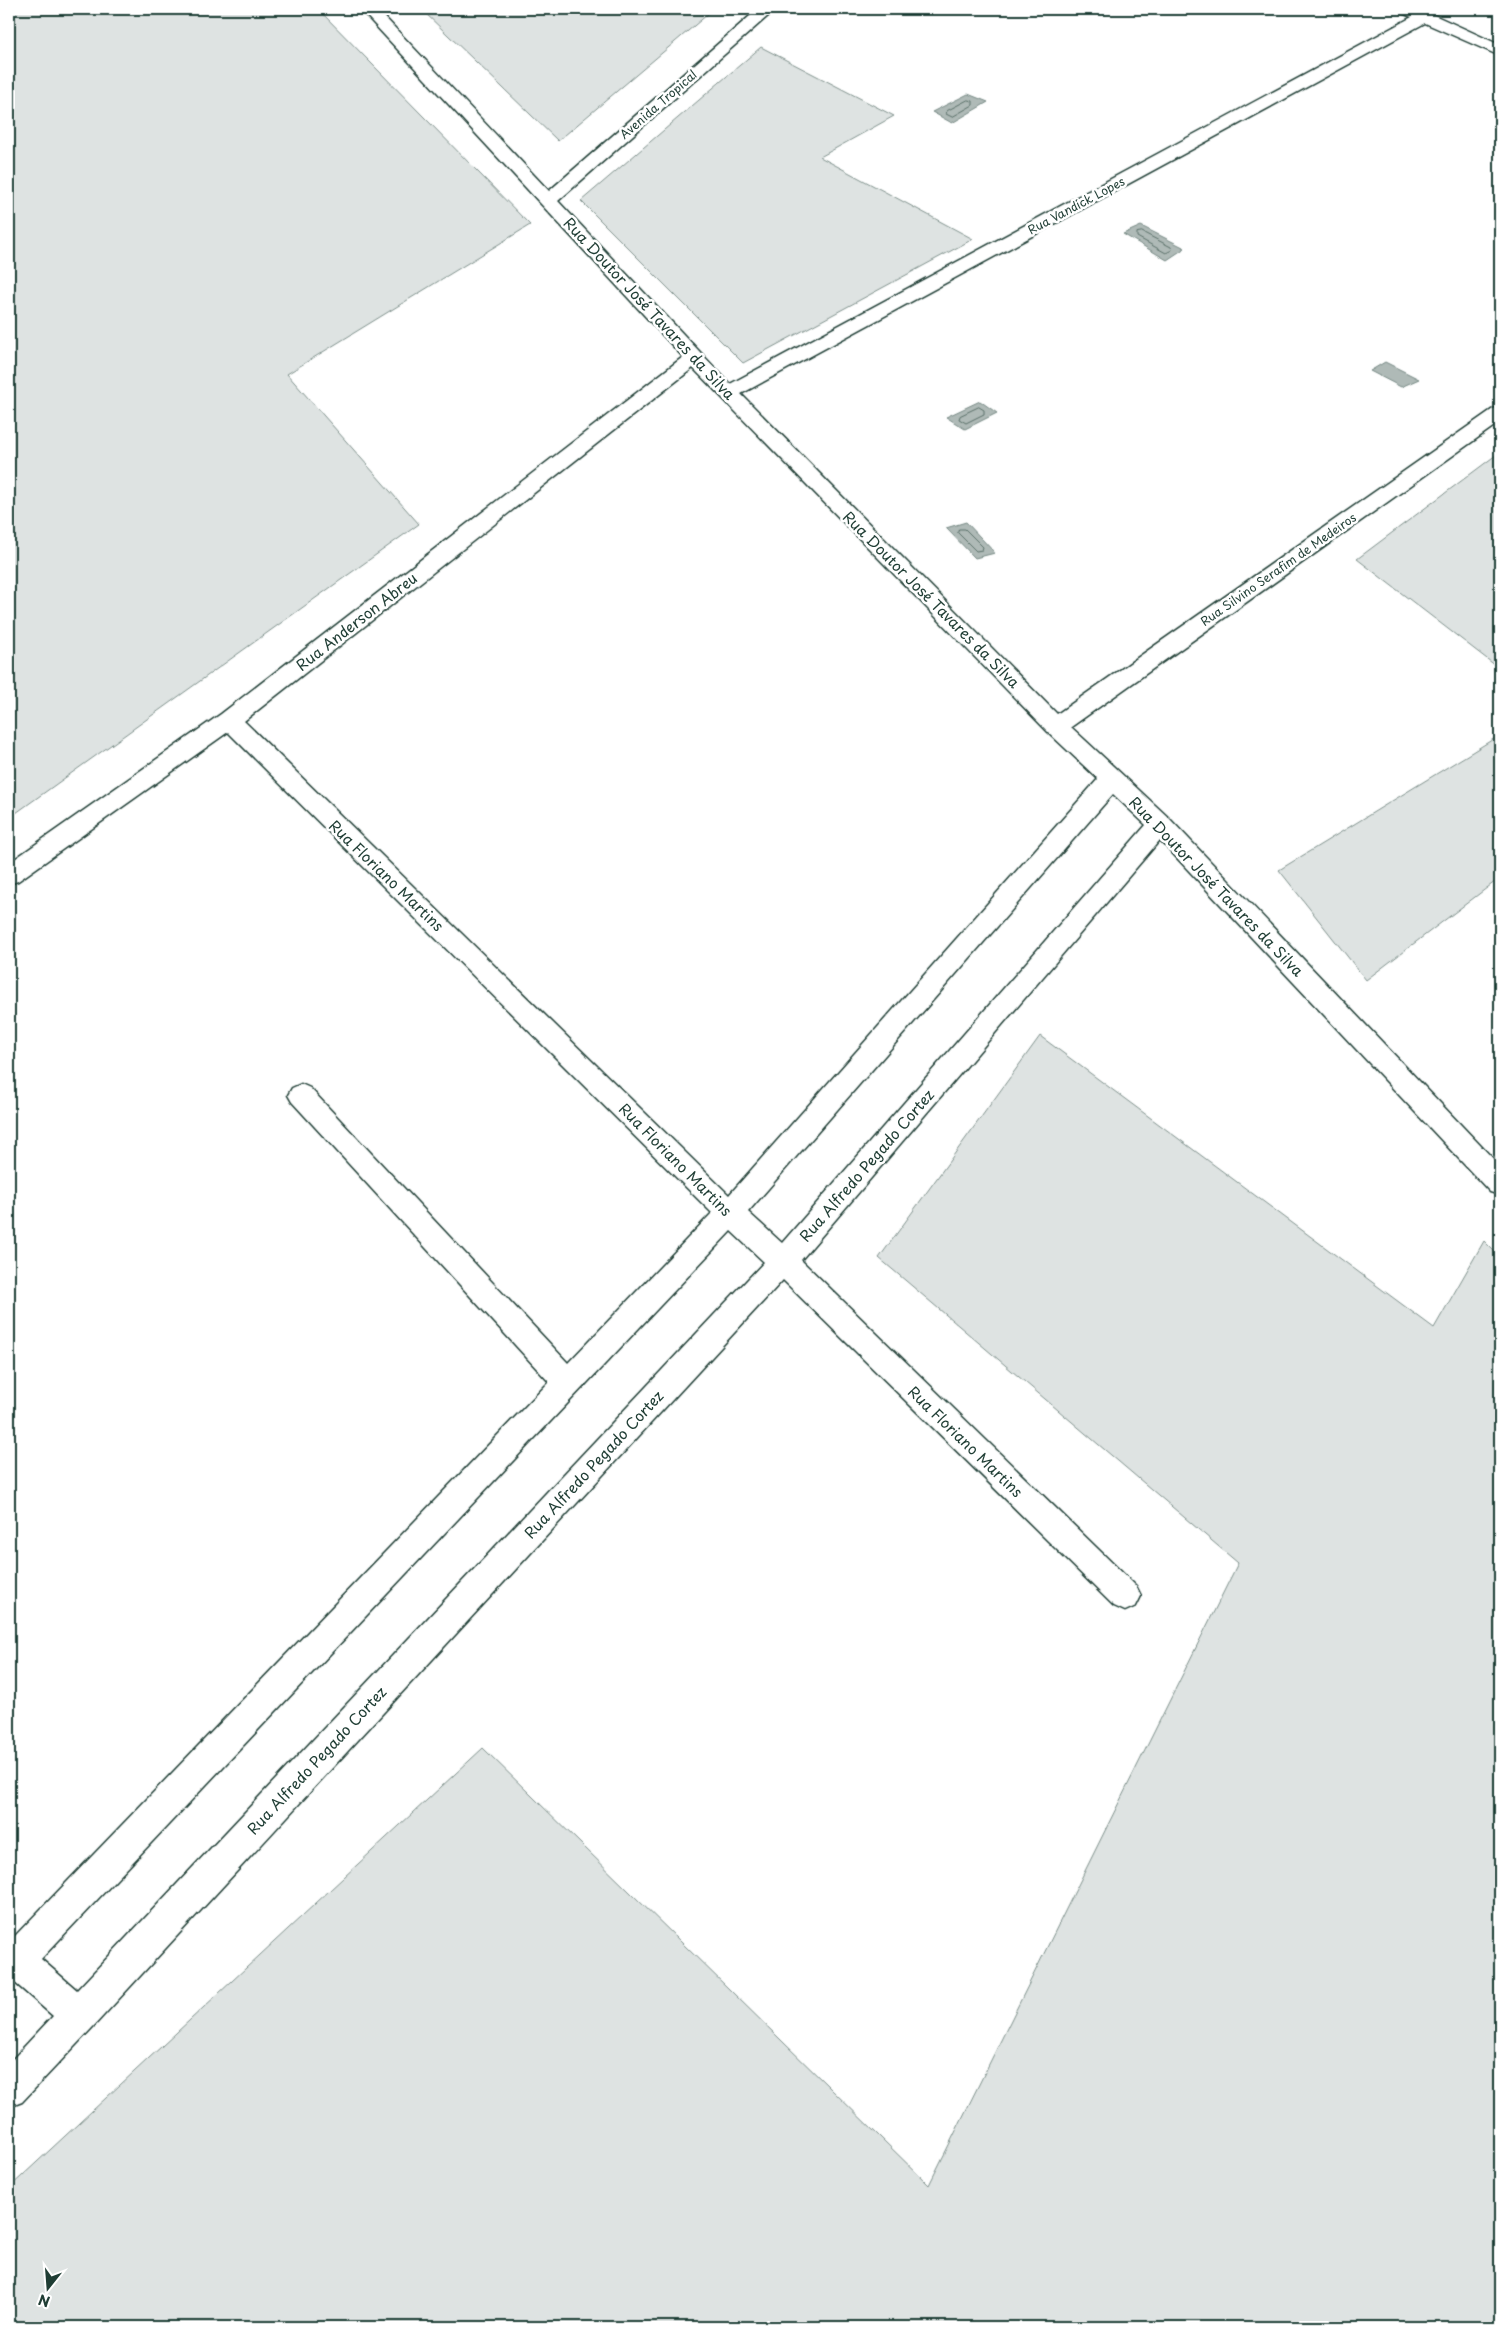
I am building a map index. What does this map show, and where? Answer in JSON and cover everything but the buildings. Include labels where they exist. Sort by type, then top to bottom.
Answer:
[{"type":"street","name":"Rua Doutor José Tavares da Silva","points":[[368,9],[728,392],[1056,726],[1160,824],[1500,1184]]},
{"type":"street","name":"Avenida Tropical","points":[[549,200],[768,9]]},
{"type":"street","points":[[1406,9],[1500,51]]},
{"type":"street","name":"Rua Vandick Lopes","points":[[728,392],[1424,17]]},
{"type":"street","name":"Rua Anderson Abreu","points":[[9,875],[229,720],[695,357]]},
{"type":"street","name":"Rua Silvino Serafim de Medeiros","points":[[1056,726],[1500,413]]},
{"type":"street","name":"Rua Floriano Martins","points":[[229,720],[730,1213],[782,1261],[1125,1596]]},
{"type":"street","points":[[79,2015],[11,1960],[730,1213],[1113,778]]},
{"type":"street","name":"Rua Alfredo Pegado Cortez","points":[[9,2089],[782,1261],[1160,824]]},
{"type":"street","points":[[301,1095],[568,1383]]},
{"type":"shaded area","points":[[9,9],[318,9],[530,225],[287,374],[419,524],[9,818]]},
{"type":"shaded area","points":[[421,9],[714,9],[558,141]]},
{"type":"shaded area","points":[[761,47],[894,116],[820,157],[973,239],[743,363],[581,201]]},
{"type":"shaded area","points":[[1500,452],[1500,669],[1357,559]]},
{"type":"shaded area","points":[[1500,735],[1500,878],[1366,980],[1279,870]]},
{"type":"shaded area","points":[[1040,1036],[1434,1328],[1484,1241],[1500,1257],[1500,2327],[9,2327],[9,2188],[483,1748],[929,2185],[1238,1563],[879,1258]]},
{"type":"water","points":[[968,94],[988,102],[952,123],[932,112]]},
{"type":"water","points":[[1141,226],[1185,248],[1167,260],[1123,234]]},
{"type":"water","points":[[1385,362],[1419,379],[1401,387],[1370,371]]},
{"type":"water","points":[[980,401],[997,413],[965,429],[946,417]]},
{"type":"water","points":[[966,522],[995,553],[975,558],[946,528]]}]
